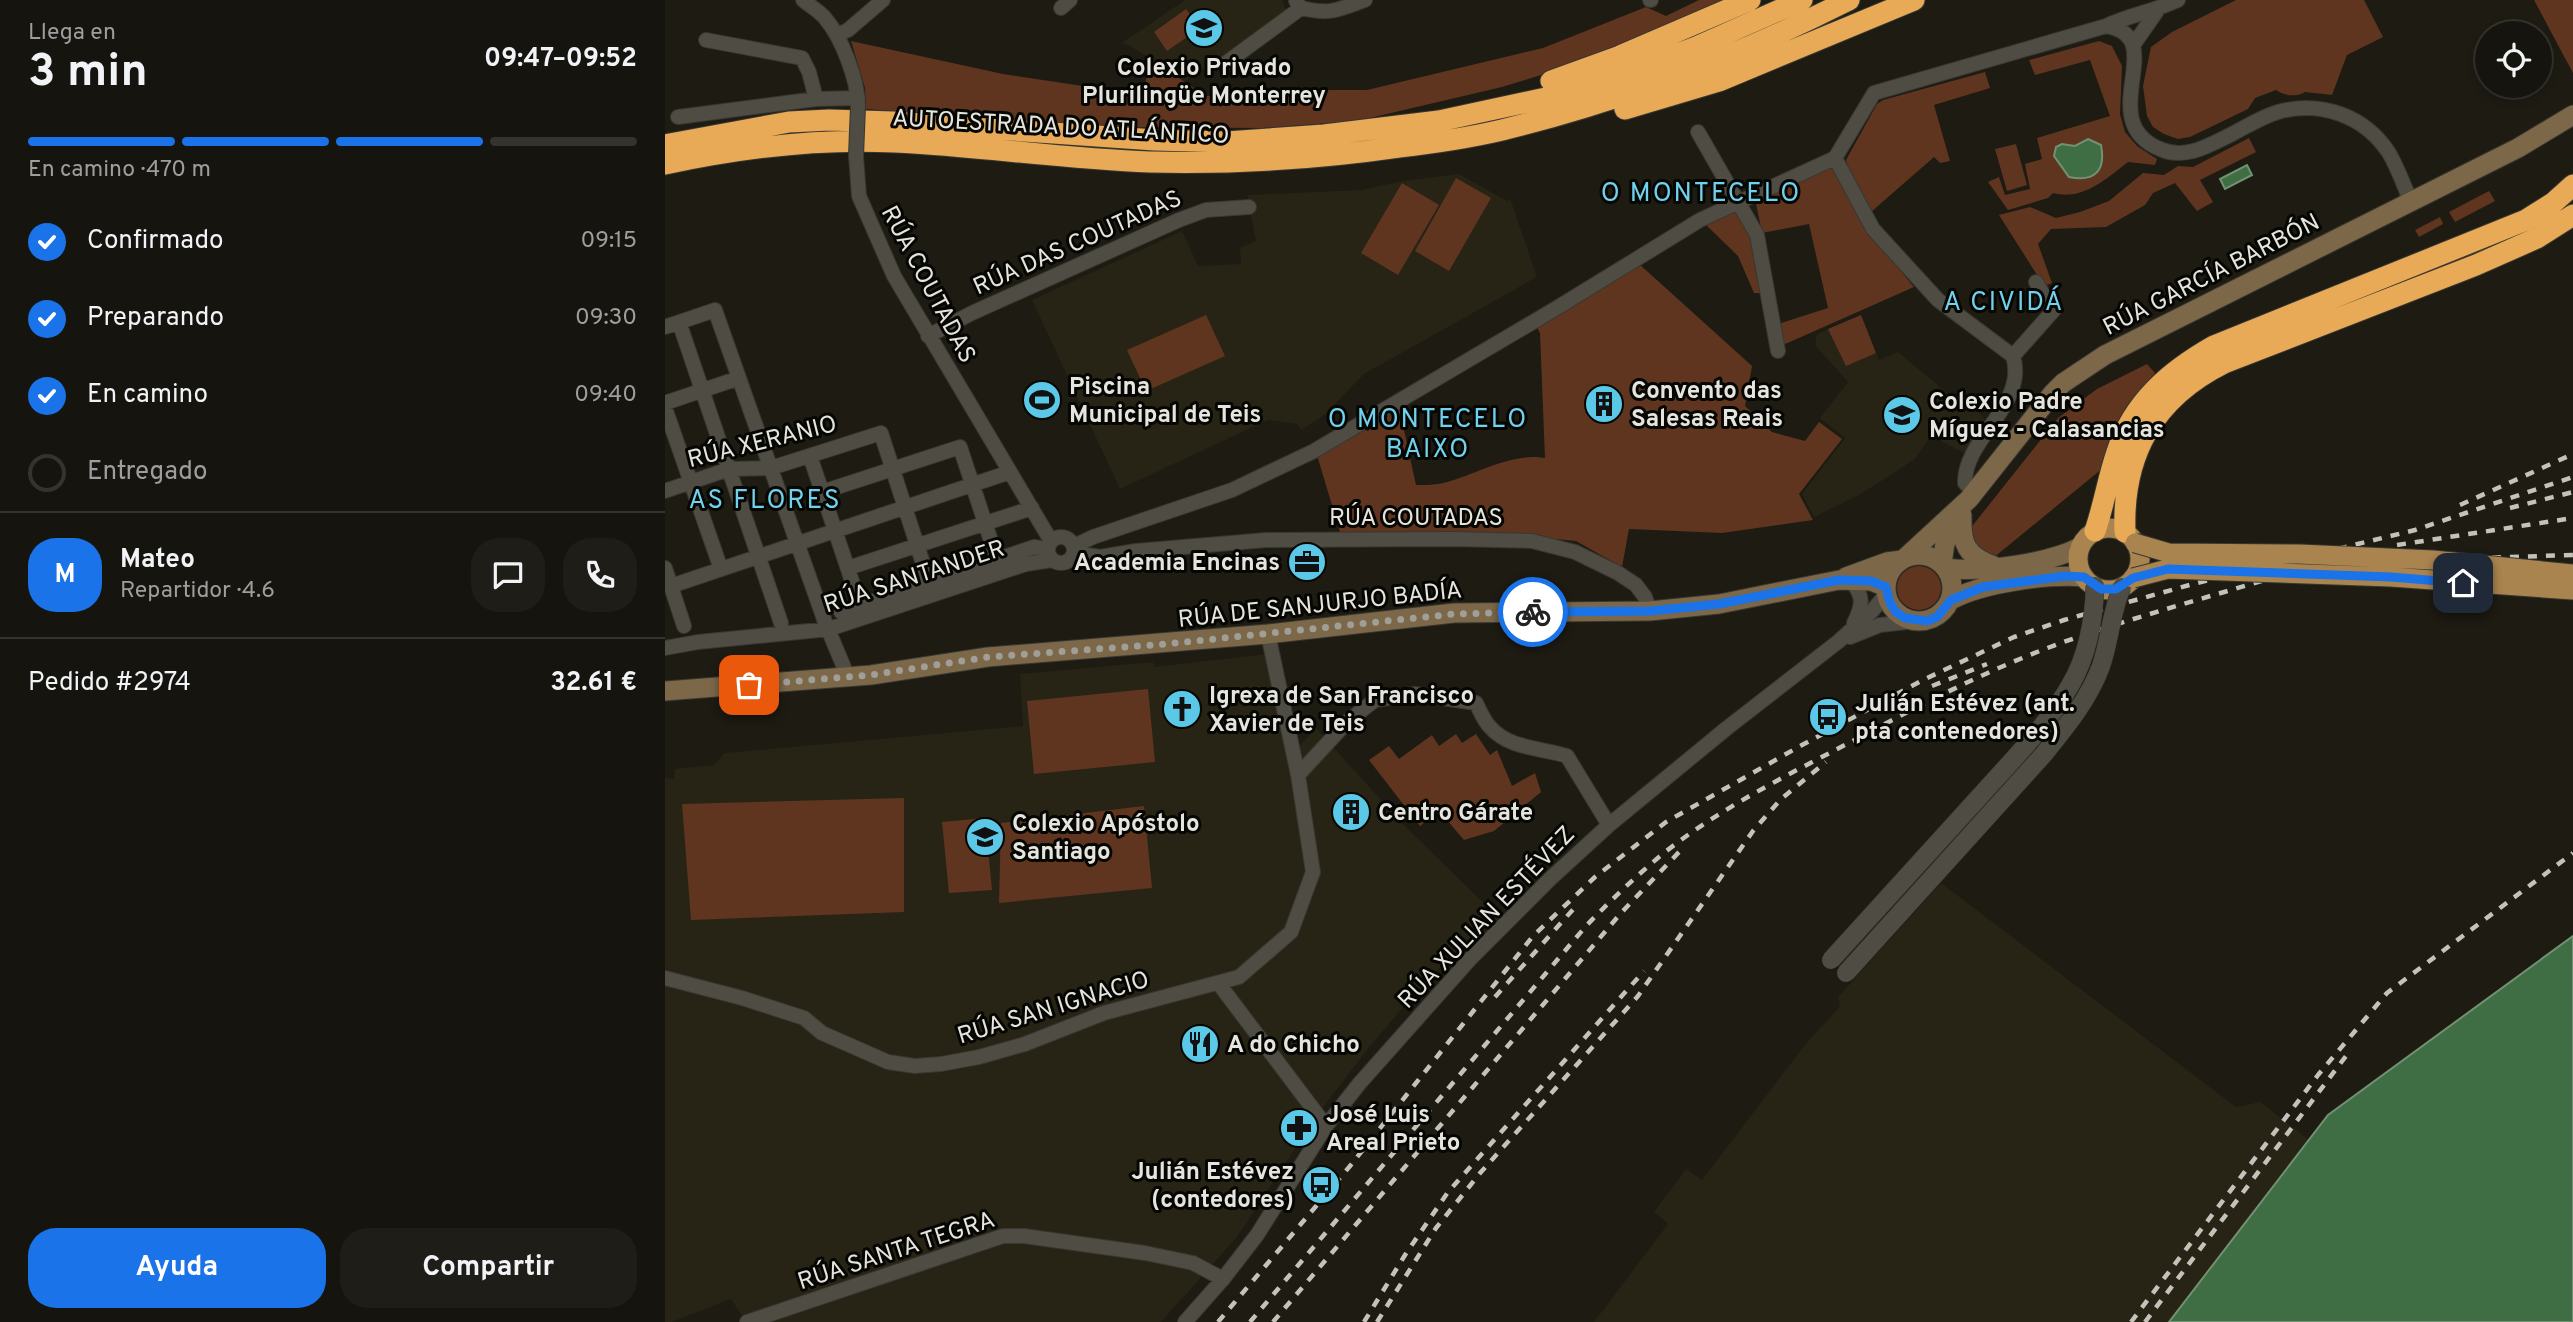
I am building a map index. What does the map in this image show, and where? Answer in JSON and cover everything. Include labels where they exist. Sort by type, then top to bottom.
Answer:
[{"type":"highway","points":[[1510,106],[1537,86],[1620,57],[1750,0]]},
{"type":"highway","name":"AUTOESTRADA DO ATLÁNTICO","points":[[665,145],[789,122],[829,120],[1227,142],[1324,135],[1439,121],[1546,98],[1627,73],[1696,47],[1802,0]]},
{"type":"highway","name":"AUTOESTRADA DO ATLÁNTICO","points":[[665,164],[715,154],[831,142],[893,142],[1147,162],[1229,162],[1325,158],[1442,142],[1500,131],[1636,92],[1800,25],[1849,0]]},
{"type":"highway","points":[[1828,36],[1886,0]]},
{"type":"highway","points":[[1500,131],[1563,125],[1719,81],[1914,0]]},
{"type":"highway","points":[[2087,539],[2106,500],[2117,452],[2126,430],[2151,392],[2172,372],[2214,345],[2526,220],[2553,203],[2573,185]]},
{"type":"highway","points":[[2130,537],[2124,503],[2134,459],[2142,440],[2151,422],[2166,404],[2203,373],[2476,265],[2537,238],[2570,218]]},
{"type":"main road","name":"RÚA GARCÍA BARBÓN","points":[[1944,566],[1945,543],[1968,502],[2063,383],[2105,355],[2518,148],[2573,115]]},
{"type":"main road","name":"RÚA GARCÍA BARBÓN","points":[[2518,148],[2573,128]]},
{"type":"main road","name":"RÚA GARCÍA BARBÓN","points":[[1903,559],[1968,502]]},
{"type":"main road","points":[[1968,502],[1963,539],[1973,556],[1995,566]]},
{"type":"main road","points":[[2573,574],[2420,559],[2299,554],[2169,553],[2110,528],[2052,559],[1960,570],[1944,566],[1923,555],[1903,559],[1893,567],[1886,590],[1896,612],[1916,621],[1937,617],[1951,600],[1983,587],[2057,577],[2089,582],[2109,590],[2168,569],[2391,577],[2573,590]]},
{"type":"main road","points":[[2128,582],[2140,561],[2130,537]]},
{"type":"main road","points":[[2087,539],[2078,562],[2089,582]]},
{"type":"main road","name":"RÚA DE SANJURJO BADÍA","points":[[665,691],[848,677],[988,657],[1268,634],[1454,614],[1650,611],[1719,604],[1845,580],[1887,562],[1903,559]]},
{"type":"main road","points":[[1944,566],[1951,578],[1951,600]]},
{"type":"main road","name":"RÚA DE SANJURJO BADÍA","points":[[1845,580],[1871,581],[1886,590]]},
{"type":"street","name":"RÚA COUTADAS","points":[[803,0],[823,16],[837,35],[854,81],[857,102],[857,187],[890,268],[1032,508],[1050,550]]},
{"type":"street","points":[[837,35],[848,30],[883,0]]},
{"type":"street","points":[[1226,63],[1298,4],[1331,12],[1365,0]]},
{"type":"street","points":[[1074,548],[1093,537],[1232,490],[1314,451],[1700,220],[1835,158],[1874,93],[2143,15],[2178,0]]},
{"type":"street","points":[[2131,39],[2158,10]]},
{"type":"street","points":[[2143,15],[2131,39],[2135,61],[2129,108],[2136,129],[2153,146],[2164,151],[2187,153],[2275,113],[2299,108],[2323,108],[2347,116],[2375,135],[2391,156],[2411,202]]},
{"type":"street","points":[[2106,26],[2131,39]]},
{"type":"street","points":[[706,40],[801,58],[809,72],[816,99]]},
{"type":"street","points":[[678,117],[816,99],[857,102]]},
{"type":"street","points":[[1698,132],[1740,201],[1757,235],[1778,351]]},
{"type":"street","points":[[1835,158],[1873,229],[1938,300],[2013,356]]},
{"type":"street","name":"RÚA DAS COUTADAS","points":[[928,336],[972,313],[1179,220],[1206,210],[1249,206]]},
{"type":"street","points":[[1968,502],[1965,484],[1967,464],[2008,396],[2015,376],[2013,356],[2053,310],[2036,282]]},
{"type":"street","points":[[665,327],[715,310],[848,677]]},
{"type":"street","points":[[680,322],[781,623]]},
{"type":"street","points":[[721,569],[665,405],[739,378]]},
{"type":"street","name":"RÚA XERANIO","points":[[665,491],[729,469],[771,468],[881,433],[929,582]]},
{"type":"street","points":[[822,492],[960,447],[997,559]]},
{"type":"street","points":[[810,456],[860,605]]},
{"type":"street","points":[[671,586],[1010,472]]},
{"type":"street","points":[[848,568],[1032,508]]},
{"type":"street","points":[[1064,536],[1069,538],[1074,548],[1072,558],[1067,562],[1056,562],[1050,550],[1055,537],[1064,536]]},
{"type":"street","name":"RÚA COUTADAS","points":[[1074,548],[1087,555],[1100,557],[1136,551],[1266,540],[1532,541],[1574,552],[1618,573],[1636,585],[1645,597],[1650,611]]},
{"type":"street","points":[[841,612],[1034,547],[1050,550]]},
{"type":"street","name":"RÚA SANTANDER","points":[[665,648],[698,642],[829,629],[1025,564],[1050,550]]},
{"type":"street","points":[[665,568],[684,626]]},
{"type":"street","points":[[1845,580],[1859,590],[1862,603],[1850,630]]},
{"type":"street","points":[[1831,960],[2028,743],[2062,699],[2084,653],[2095,607],[2089,582]]},
{"type":"street","points":[[1846,973],[2065,728],[2084,700],[2100,668],[2116,600],[2128,582]]},
{"type":"street","points":[[1839,641],[1873,610],[1886,590]]},
{"type":"street","points":[[1839,641],[1880,625],[1916,621]]},
{"type":"street","name":"RÚA SAN IGNACIO","points":[[665,978],[804,1018],[822,1033],[888,1062],[915,1066],[941,1064],[1014,1048],[1104,1013],[1239,977],[1291,932],[1313,872],[1298,775],[1268,634]]},
{"type":"street","name":"RÚA XULIAN ESTÉVEZ","points":[[1185,1322],[1257,1235],[1326,1126],[1359,1084],[1471,958],[1524,904],[1609,825],[1839,641]]},
{"type":"street","points":[[1298,775],[1347,721],[1375,700],[1415,694],[1476,703],[1490,728],[1522,747],[1545,749],[1567,756],[1609,825]]},
{"type":"street","points":[[1219,984],[1326,1126]]},
{"type":"street","name":"RÚA SANTA TEGRA","points":[[747,1322],[1003,1236],[1024,1236],[1145,1253],[1193,1263],[1223,1279]]},
{"type":"shaded area","name":"Colexio Privado Plurilingüe Monterrey","points":[[1185,0],[1282,0],[1287,12],[1184,82],[1131,46],[1122,43]]},
{"type":"shaded area","points":[[1699,0],[1725,0],[1587,61],[1502,87],[1357,121],[1262,128],[1107,127],[866,109],[865,88],[851,41],[1003,74],[1143,95],[1150,59],[1206,96],[1367,90],[1543,48],[1646,7],[1666,16]]},
{"type":"shaded area","points":[[2236,0],[2364,0],[2383,37],[2347,55],[2332,95],[2305,92],[2290,95],[2276,90],[2255,98],[2248,109],[2190,137],[2178,139],[2164,134],[2153,127],[2147,116],[2143,86],[2151,47],[2172,32]]},
{"type":"shaded area","points":[[2534,0],[2573,0],[2573,73],[2552,34],[2552,21],[2545,21]]},
{"type":"shaded area","points":[[1186,9],[1200,28],[1167,51],[1154,32]]},
{"type":"shaded area","points":[[2099,41],[2112,46],[2122,66],[2120,114],[2125,132],[2137,146],[2157,159],[2155,165],[2128,162],[2103,181],[2084,191],[2064,195],[2053,193],[2048,198],[2008,210],[1988,182],[1999,177],[2005,195],[2030,189],[2025,164],[2042,159],[2037,138],[2110,116],[2090,60],[2035,75],[2029,60]]},
{"type":"shaded area","points":[[1985,72],[1990,88],[1934,105],[1950,161],[1940,163],[1934,157],[1871,212],[1850,174],[1846,160],[1877,104],[1883,100]]},
{"type":"shaded area","points":[[2249,138],[2256,152],[2200,180],[2213,202],[2197,211],[2175,183],[2153,193],[2145,205],[2106,227],[2051,229],[2038,244],[2052,283],[2044,286],[1999,215],[2030,207],[2056,218],[2080,212],[2109,201],[2143,173],[2164,175],[2178,166],[2193,167]]},
{"type":"shaded area","points":[[2088,139],[2101,145],[2100,168],[2097,173],[2086,178],[2069,177],[2054,156],[2056,147],[2062,144],[2075,146]]},
{"type":"shaded area","points":[[2016,144],[2027,185],[2007,191],[1995,149]]},
{"type":"shaded area","points":[[1831,165],[1869,233],[1914,287],[1783,345],[1778,324],[1828,308],[1809,224],[1762,233],[1755,199]]},
{"type":"shaded area","points":[[2247,165],[2252,175],[2225,189],[2220,179]]},
{"type":"shaded area","points":[[1459,174],[1507,201],[1510,198],[1537,277],[1364,374],[1322,417],[1301,430],[1297,424],[1268,420],[1120,489],[1032,300],[1182,231],[1198,266],[1241,264],[1240,248],[1256,241],[1247,195],[1361,190],[1403,181]]},
{"type":"shaded area","points":[[1456,178],[1491,198],[1449,271],[1415,251]]},
{"type":"shaded area","points":[[1402,183],[1439,205],[1398,275],[1361,253]]},
{"type":"shaded area","points":[[2489,191],[2495,201],[2455,222],[2449,212]]},
{"type":"shaded area","points":[[1737,208],[1751,232],[1760,293],[1754,293],[1738,256],[1705,224]]},
{"type":"shaded area","points":[[2440,217],[2443,224],[2419,237],[2415,230]]},
{"type":"shaded area","points":[[1638,263],[1752,366],[1745,406],[1772,432],[1805,441],[1819,422],[1842,439],[1799,494],[1813,520],[1722,533],[1629,529],[1622,567],[1576,541],[1493,533],[1340,532],[1317,455],[1399,407],[1416,485],[1451,481],[1517,459],[1545,458],[1540,333],[1536,326]]},
{"type":"shaded area","points":[[1206,315],[1225,356],[1146,391],[1127,350]]},
{"type":"shaded area","name":"Colexio Padre Míguez - Calasancias","points":[[1861,315],[1879,360],[1898,352],[1963,406],[1979,412],[1985,419],[1976,430],[1966,454],[1931,436],[1915,459],[1861,494],[1814,517],[1802,494],[1845,438],[1820,418],[1848,382],[1815,345],[1817,334]]},
{"type":"shaded area","points":[[1861,315],[1876,353],[1846,366],[1828,329]]},
{"type":"shaded area","points":[[2147,364],[2155,373],[2126,407],[2108,444],[2103,468],[1992,559],[1977,553],[1969,530],[2058,418],[2097,389]]},
{"type":"shaded area","points":[[1919,566],[1928,567],[1935,572],[1940,579],[1940,597],[1935,604],[1928,609],[1919,610],[1910,609],[1903,604],[1898,597],[1897,588],[1898,579],[1903,572],[1910,567]]},
{"type":"shaded area","points":[[1267,654],[1290,756],[1316,728],[1401,822],[1499,918],[1429,977],[1370,1046],[1318,1114],[1237,1237],[1161,1322],[746,1322],[731,1299],[665,1322],[665,778],[674,779],[675,769],[714,765],[725,753],[1023,726],[1020,674],[1153,662],[1154,667]]},
{"type":"shaded area","points":[[1148,689],[1155,762],[1034,774],[1027,701]]},
{"type":"shaded area","points":[[1456,734],[1462,743],[1476,734],[1490,755],[1497,750],[1512,786],[1535,773],[1541,792],[1494,831],[1464,840],[1439,811],[1420,826],[1369,760],[1389,746],[1399,759],[1432,735],[1439,746]]},
{"type":"shaded area","points":[[904,798],[904,912],[691,920],[682,804]]},
{"type":"shaded area","points":[[1144,806],[1152,888],[999,903],[1001,823]]},
{"type":"shaded area","points":[[985,818],[992,890],[949,893],[942,822]]},
{"type":"shaded area","points":[[1941,883],[2236,1107],[2260,1102],[2308,1139],[2169,1322],[1594,1322],[1668,1224],[1654,1212],[1686,1169],[1702,1180],[1804,1046],[1840,1006],[1838,997]]},
{"type":"shaded area","points":[[2573,936],[2573,1322],[2169,1322],[2328,1115]]},
{"type":"railway","points":[[2460,505],[2573,454]]},
{"type":"railway","points":[[1218,1322],[1350,1166],[1533,936],[1595,877],[1666,822],[1923,680],[2014,637],[2064,620],[2193,584],[2415,530],[2573,477]]},
{"type":"railway","points":[[2510,508],[2573,492]]},
{"type":"railway","points":[[2397,545],[2573,518]]},
{"type":"railway","points":[[2348,559],[2418,560],[2573,555]]},
{"type":"railway","points":[[1250,1322],[1586,926],[1612,899],[1682,839],[1732,806],[1784,777],[1970,681],[2053,646],[2110,626],[2315,565]]},
{"type":"railway","points":[[1932,686],[1987,664]]},
{"type":"railway","points":[[1377,1322],[1436,1228],[1481,1172],[1638,996],[1753,831],[1781,799],[1826,762]]},
{"type":"railway","points":[[1273,1322],[1621,913],[1680,851]]},
{"type":"railway","points":[[2131,1322],[2318,1075],[2387,993],[2573,853]]},
{"type":"railway","points":[[1495,997],[1577,905]]},
{"type":"railway","points":[[1364,1322],[1448,1192],[1644,971]]},
{"type":"railway","points":[[2145,1322],[2346,1056]]},
{"type":"way so far","points":[[749,685],[871,675],[988,657],[1166,644],[1454,614],[1533,612]]},
{"type":"place","name":"Colexio Privado Plurilingüe Monterrey","points":[[1204,28]]},
{"type":"place","name":"Piscina Municipal de Teis","points":[[1042,400]]},
{"type":"place","name":"Convento das Salesas Reais","points":[[1604,404]]},
{"type":"place","name":"Colexio Padre Míguez - Calasancias","points":[[1902,415]]},
{"type":"place","name":"Academia Encinas","points":[[1307,562]]},
{"type":"place","name":"Igrexa de San Francisco Xavier de Teis","points":[[1182,709]]},
{"type":"place","name":"Julián Estévez (ant. pta contenedores)","points":[[1828,717]]},
{"type":"place","name":"Centro Gárate","points":[[1351,812]]},
{"type":"place","name":"Colexio Apóstolo Santiago","points":[[985,837]]},
{"type":"place","name":"A do Chicho","points":[[1200,1044]]},
{"type":"place","name":"José Luis Areal Prieto","points":[[1299,1128]]},
{"type":"place","name":"Julián Estévez (contedores)","points":[[1321,1185]]},
{"type":"district","name":"O MONTECELO","points":[[1701,192]]},
{"type":"district","name":"A CIVIDÁ","points":[[2004,301]]},
{"type":"district","name":"O MONTECELO BAIXO","points":[[1428,433]]},
{"type":"district","name":"AS FLORES","points":[[765,499]]},
{"type":"route","points":[[1533,612],[1650,611],[1719,604],[1839,580],[1871,581],[1886,587],[1890,603],[1896,612],[1905,618],[1927,621],[1937,617],[1951,600],[1983,587],[2065,576],[2084,577],[2095,586],[2109,590],[2123,587],[2133,578],[2168,569],[2391,577],[2463,583]]}]
